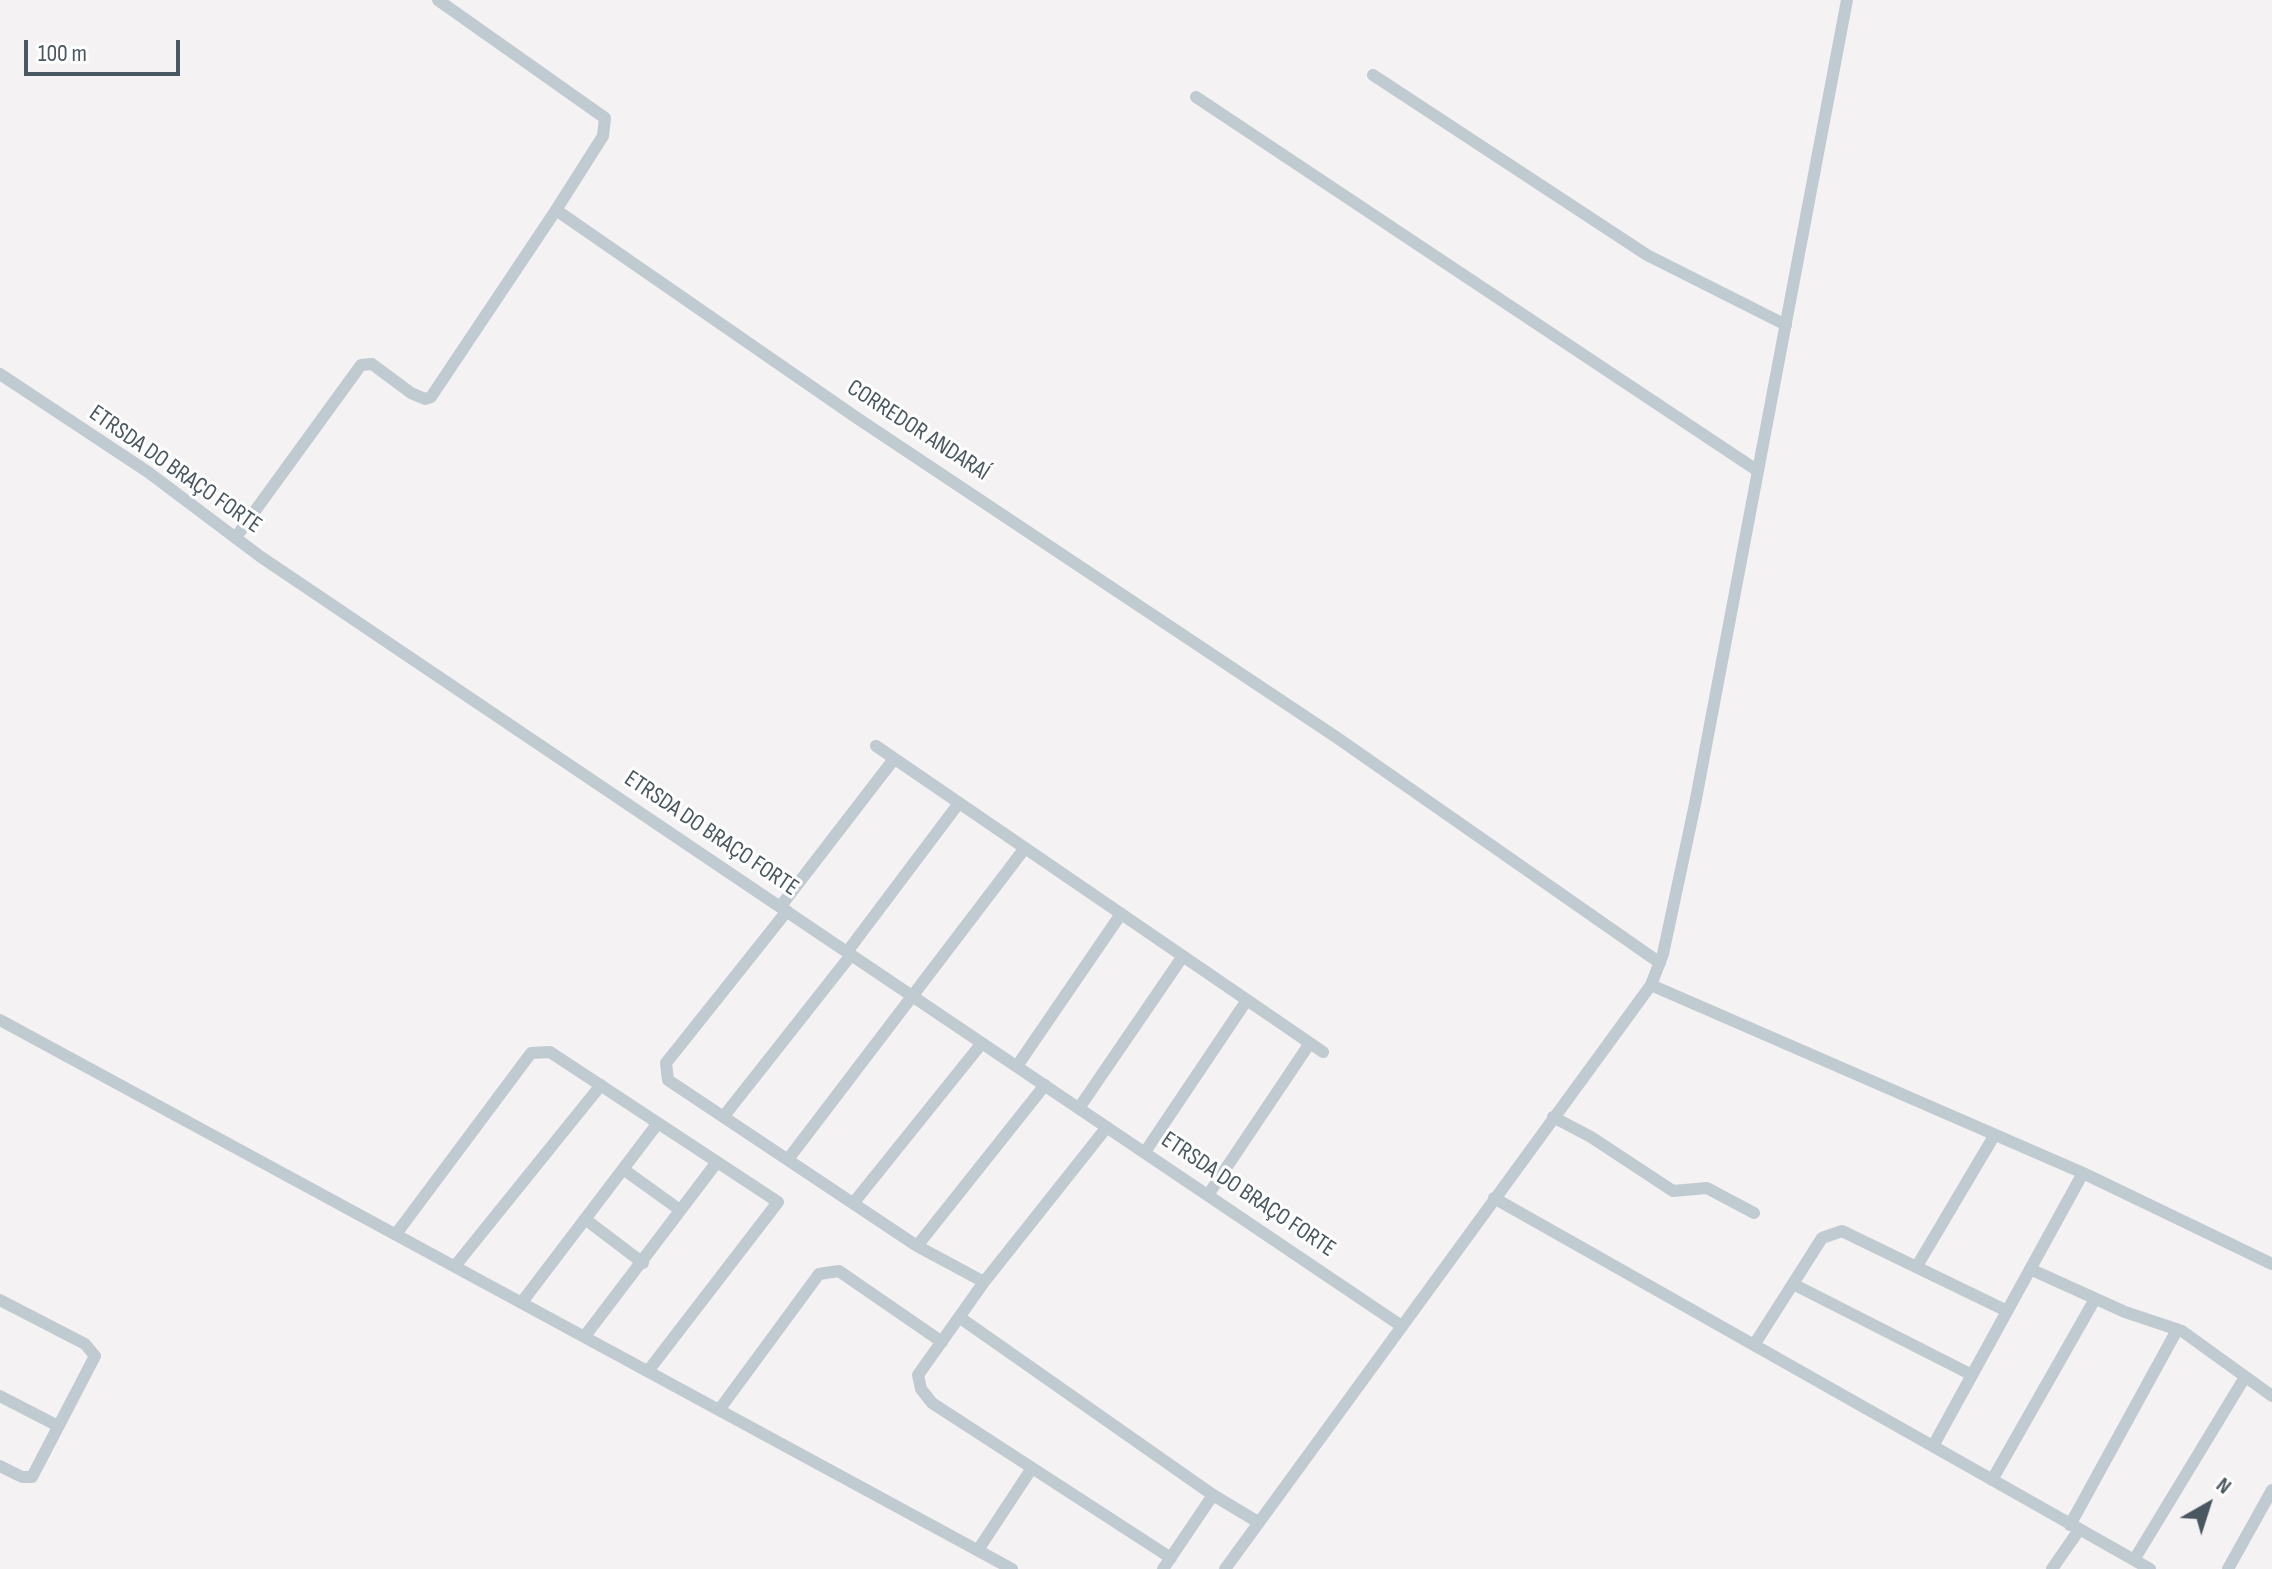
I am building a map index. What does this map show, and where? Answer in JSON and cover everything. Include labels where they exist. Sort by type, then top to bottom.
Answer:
[{"type":"street","points":[[236,537],[361,365],[372,364],[411,393],[431,397],[603,136],[605,118],[438,0]]},
{"type":"street","points":[[1225,1569],[1400,1325],[1651,985],[1660,963],[1695,804],[1847,0]]},
{"type":"street","points":[[1373,75],[1647,255],[1786,325]]},
{"type":"street","points":[[1196,97],[1758,471]]},
{"type":"street","name":"CORREDOR ANDARAÍ","points":[[556,210],[857,418],[961,484],[1516,860],[1660,963]]},
{"type":"street","name":"ETRSDA DO BRAÇO FORTE","points":[[0,374],[1400,1325]]},
{"type":"street","points":[[876,746],[1323,1052]]},
{"type":"street","points":[[894,759],[666,1063],[668,1080],[855,1201],[917,1246],[984,1282]]},
{"type":"street","points":[[724,1116],[959,803]]},
{"type":"street","points":[[789,1158],[1025,848]]},
{"type":"street","points":[[1017,1066],[1121,914]]},
{"type":"street","points":[[1079,1108],[1183,956]]},
{"type":"street","points":[[1651,985],[1816,1054],[1994,1136],[2083,1173],[2272,1264]]},
{"type":"street","points":[[1145,1152],[1247,1000]]},
{"type":"street","points":[[0,1020],[1012,1569]]},
{"type":"street","points":[[855,1201],[982,1043]]},
{"type":"street","points":[[1208,1195],[1310,1043]]},
{"type":"street","points":[[396,1234],[531,1053],[550,1052],[778,1202],[648,1371]]},
{"type":"street","points":[[455,1266],[601,1085]]},
{"type":"street","points":[[917,1246],[1045,1085]]},
{"type":"street","points":[[1553,1117],[1591,1137],[1673,1191],[1707,1188],[1754,1213]]},
{"type":"street","points":[[522,1302],[658,1123]]},
{"type":"street","points":[[1107,1127],[984,1282],[918,1375],[921,1389],[932,1403],[1171,1558]]},
{"type":"street","points":[[1917,1266],[1994,1136]]},
{"type":"street","points":[[585,1336],[717,1162]]},
{"type":"street","points":[[623,1169],[680,1210]]},
{"type":"street","points":[[1933,1446],[2083,1173]]},
{"type":"street","points":[[1494,1198],[2150,1569]]},
{"type":"street","points":[[585,1219],[643,1263]]},
{"type":"street","points":[[1754,1345],[1822,1238],[1842,1231],[2007,1311]]},
{"type":"street","points":[[2030,1269],[2095,1299],[2177,1330],[2272,1396]]},
{"type":"street","points":[[719,1410],[819,1274],[839,1271],[942,1342]]},
{"type":"street","points":[[1793,1284],[1972,1375]]},
{"type":"street","points":[[1992,1480],[2095,1299]]},
{"type":"street","points":[[0,1300],[94,1351],[94,1361],[32,1477],[22,1477],[0,1466]]},
{"type":"street","points":[[959,1317],[1213,1495],[1258,1522]]},
{"type":"street","points":[[2052,1569],[2177,1330]]},
{"type":"street","points":[[2134,1560],[2245,1377]]},
{"type":"street","points":[[0,1396],[58,1426]]},
{"type":"street","points":[[978,1550],[1032,1468]]},
{"type":"street","points":[[2228,1569],[2272,1490]]},
{"type":"street","points":[[1163,1569],[1213,1495]]}]
